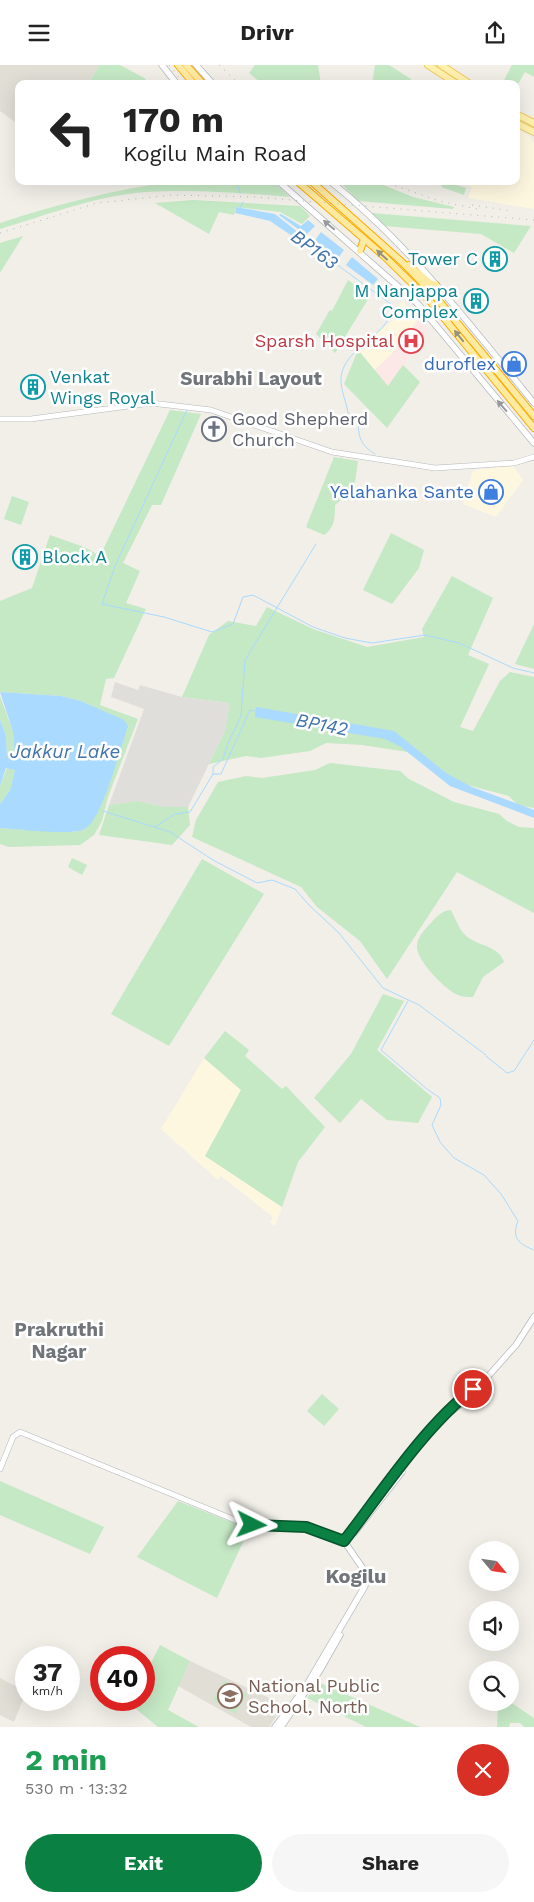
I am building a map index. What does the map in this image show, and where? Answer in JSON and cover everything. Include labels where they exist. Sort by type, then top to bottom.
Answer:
[{"type":"highway","points":[[178,65],[191,80]]},
{"type":"highway","points":[[186,65],[199,80]]},
{"type":"highway","points":[[302,185],[433,299],[534,428]]},
{"type":"highway","points":[[315,185],[403,263],[534,416]]},
{"type":"highway","points":[[360,251],[364,239]]},
{"type":"highway","points":[[403,263],[411,266],[430,283],[436,285]]},
{"type":"main road","points":[[162,65],[175,80]]},
{"type":"main road","points":[[196,65],[209,80]]},
{"type":"main road","points":[[428,65],[451,80]]},
{"type":"main road","points":[[441,65],[464,80]]},
{"type":"main road","points":[[520,116],[534,123]]},
{"type":"main road","points":[[520,125],[534,132]]},
{"type":"main road","points":[[527,129],[534,136]]},
{"type":"main road","points":[[282,185],[360,251],[418,304],[534,443]]},
{"type":"main road","points":[[335,185],[369,215],[436,285],[534,403]]},
{"type":"main road","points":[[367,1515],[453,1404],[482,1382],[516,1345],[534,1317]]},
{"type":"main road","points":[[346,1541],[456,1407],[485,1385],[519,1347],[534,1324]]},
{"type":"main road","points":[[275,1727],[305,1688],[365,1586],[366,1573],[346,1541]]},
{"type":"main road","points":[[281,1727],[319,1672],[365,1591],[369,1577],[346,1541]]},
{"type":"street","points":[[0,419],[30,419],[151,403],[211,410],[332,452],[435,468],[514,463],[534,457]]},
{"type":"street","points":[[0,1469],[13,1437],[20,1432],[240,1522],[256,1526],[306,1527],[346,1541]]},
{"type":"shaded area","points":[[0,65],[100,65],[91,80],[15,80],[15,122],[0,111]]},
{"type":"shaded area","points":[[520,130],[529,136],[534,144],[534,209],[468,198],[472,187],[465,185],[520,185]]},
{"type":"shaded area","points":[[401,299],[419,319],[393,353],[375,370],[358,350],[397,316]]},
{"type":"shaded area","name":"Sparsh Hospital","points":[[419,319],[429,330],[388,386],[375,370],[393,353]]},
{"type":"shaded area","name":"Yelahanka Sante","points":[[513,466],[523,480],[496,517],[463,504],[473,470]]},
{"type":"shaded area","points":[[115,682],[138,690],[140,685],[182,697],[230,703],[225,731],[188,807],[164,807],[138,801],[109,805],[144,709],[111,697]]},
{"type":"shaded area","points":[[204,1058],[241,1090],[205,1156],[282,1207],[275,1226],[270,1222],[273,1217],[221,1176],[218,1180],[161,1129]]},
{"type":"shaded area","name":"National Public School, North","points":[[190,1661],[284,1705],[269,1727],[251,1727],[178,1686]]},
{"type":"shaded area","points":[[0,1678],[15,1686],[15,1711],[18,1711],[14,1722],[0,1715]]},
{"type":"green space","points":[[100,65],[120,65],[146,79],[145,80],[91,80]]},
{"type":"green space","points":[[255,65],[318,65],[320,80],[257,80],[249,73]]},
{"type":"green space","points":[[375,65],[389,65],[411,79],[411,80],[373,80]]},
{"type":"green space","points":[[512,65],[534,65],[534,77],[525,72],[520,80],[504,80]]},
{"type":"green space","points":[[151,185],[276,185],[290,197],[200,191],[126,194],[53,212],[0,229],[0,223],[65,203]]},
{"type":"green space","points":[[343,185],[383,185],[413,197],[454,207],[453,209],[358,201]]},
{"type":"green space","points":[[442,185],[456,185],[466,188],[464,195],[441,187]]},
{"type":"green space","points":[[193,200],[300,206],[310,216],[302,224],[280,212],[236,207],[234,215],[219,212],[209,234],[155,203]]},
{"type":"green space","points":[[371,213],[531,226],[514,253],[481,234],[385,226]]},
{"type":"green space","points":[[23,236],[0,273],[0,243]]},
{"type":"green space","points":[[348,280],[370,296],[335,353],[316,334],[330,310],[332,311]]},
{"type":"green space","points":[[358,350],[388,386],[403,365],[420,382],[387,428],[344,384]]},
{"type":"green space","points":[[170,410],[201,414],[161,505],[152,505],[123,563],[140,571],[126,603],[146,609],[114,678],[106,679],[100,705],[138,719],[108,797],[102,821],[94,835],[80,845],[9,847],[0,844],[0,828],[74,832],[86,829],[123,720],[81,701],[61,696],[0,692],[0,601],[32,588],[50,535],[84,547],[100,556]]},
{"type":"green space","points":[[334,457],[358,461],[355,482],[350,492],[335,505],[332,526],[324,535],[306,527]]},
{"type":"green space","points":[[12,496],[29,502],[21,525],[4,519]]},
{"type":"green space","points":[[391,533],[424,550],[419,568],[392,604],[363,590]]},
{"type":"green space","points":[[452,576],[493,598],[468,655],[489,664],[460,727],[473,731],[500,681],[510,672],[534,677],[534,808],[518,805],[509,796],[460,783],[408,752],[362,745],[326,743],[310,751],[261,758],[246,756],[209,764],[225,731],[230,703],[182,697],[209,635],[228,621],[256,626],[267,607],[313,629],[367,647],[424,637],[422,629]]},
{"type":"green space","points":[[534,624],[534,669],[515,664]]},
{"type":"green space","points":[[0,696],[13,732],[15,758],[7,756],[6,736],[0,720]]},
{"type":"green space","points":[[330,763],[400,771],[409,779],[454,802],[499,814],[507,821],[519,827],[534,828],[534,913],[457,872],[387,979],[360,941],[317,907],[301,887],[192,837],[196,820],[218,782],[246,776],[262,778],[315,770]]},
{"type":"green space","points":[[7,768],[15,770],[10,790],[0,804],[0,786]]},
{"type":"green space","points":[[138,801],[164,807],[188,807],[190,825],[172,845],[99,835],[109,805]]},
{"type":"green space","points":[[72,858],[87,865],[82,875],[68,867]]},
{"type":"green space","points":[[202,859],[264,894],[169,1046],[111,1014]]},
{"type":"green space","points":[[451,910],[465,935],[497,952],[504,962],[483,977],[473,997],[458,995],[446,987],[426,966],[418,951],[418,942],[425,930],[436,917],[445,911]]},
{"type":"green space","points":[[383,994],[404,1001],[377,1050],[432,1097],[418,1123],[387,1120],[361,1099],[340,1123],[314,1098],[351,1054]]},
{"type":"green space","points":[[225,1031],[249,1050],[245,1056],[282,1089],[286,1086],[325,1127],[298,1162],[282,1207],[205,1156],[241,1090],[204,1058]]},
{"type":"green space","points":[[322,1394],[339,1409],[324,1426],[307,1411]]},
{"type":"green space","points":[[0,1481],[104,1527],[90,1554],[0,1515]]},
{"type":"green space","points":[[178,1501],[249,1529],[217,1598],[137,1557]]},
{"type":"green space","points":[[160,1645],[190,1661],[168,1710],[199,1727],[158,1727],[139,1711],[155,1711],[155,1655]]},
{"type":"green space","points":[[224,1681],[247,1694],[235,1714],[213,1700]]},
{"type":"green space","points":[[318,1682],[420,1727],[366,1727],[307,1698]]},
{"type":"green space","points":[[519,1708],[534,1718],[534,1727],[524,1727],[520,1723],[510,1723],[509,1727],[497,1727],[498,1711],[519,1711]]},
{"type":"water","points":[[236,207],[275,214],[304,237],[301,242],[270,221],[235,213]]},
{"type":"water","points":[[281,214],[301,226],[308,220],[315,226],[306,235],[279,215]]},
{"type":"water","points":[[321,232],[344,250],[338,258],[315,240]]},
{"type":"water","points":[[352,257],[378,279],[373,285],[346,265]]},
{"type":"water","name":"Jakkur Lake","points":[[0,692],[61,696],[81,701],[124,720],[128,726],[104,797],[92,822],[85,829],[57,832],[0,828],[0,804],[10,790],[15,770],[6,768],[0,786],[0,720],[6,736],[7,756],[15,758],[13,732]]},
{"type":"water","name":"BP142","points":[[256,707],[394,731],[446,773],[472,787],[534,810],[534,818],[450,786],[401,747],[385,739],[255,717]]},
{"type":"waterway","points":[[237,185],[240,193]]},
{"type":"waterway","name":"BP163","points":[[240,208],[243,202]]},
{"type":"waterway","name":"BP163","points":[[302,239],[392,305],[390,315],[385,324],[346,362],[341,377],[348,413],[358,419],[361,439],[366,447],[375,454]]},
{"type":"waterway","points":[[187,410],[115,566],[102,604],[164,617],[212,632],[233,624],[243,597],[253,595],[313,627],[345,638],[372,643],[425,635],[459,643],[513,668],[534,673]]},
{"type":"waterway","name":"BP163","points":[[213,774],[213,767],[223,759],[228,743],[241,716],[245,660],[316,544]]},
{"type":"waterway","name":"BP163","points":[[155,827],[175,814],[190,812],[213,774],[221,774],[250,710],[255,711]]},
{"type":"waterway","points":[[103,811],[170,832],[213,860],[257,883],[272,880],[295,889],[339,933],[383,988],[419,1005],[486,1055]]},
{"type":"waterway","points":[[408,1001],[381,1050],[440,1098],[441,1105],[432,1125],[440,1142],[454,1158],[484,1175],[501,1194],[518,1221],[515,1232],[518,1240],[534,1250]]},
{"type":"waterway","points":[[486,1056],[507,1073],[514,1071],[534,1040]]},
{"type":"railway","points":[[169,65],[181,80]]},
{"type":"railway","points":[[219,65],[235,80]]},
{"type":"railway","points":[[393,185],[439,201],[477,209]]},
{"type":"railway","points":[[0,233],[97,203],[172,195],[255,197],[534,220]]},
{"type":"railway","points":[[472,205],[512,211]]},
{"type":"place","name":"Tower C","points":[[495,259]]},
{"type":"place","name":"M Nanjappa Complex","points":[[476,301]]},
{"type":"place","name":"Sparsh Hospital","points":[[411,341]]},
{"type":"place","name":"duroflex","points":[[514,364]]},
{"type":"place","name":"Venkat Wings Royal","points":[[33,387]]},
{"type":"place","name":"Good Shepherd Church","points":[[214,429]]},
{"type":"place","name":"Yelahanka Sante","points":[[491,492]]},
{"type":"place","name":"Block A","points":[[25,557]]},
{"type":"place","name":"National Public School, North","points":[[230,1696]]},
{"type":"district","name":"Surabhi Layout","points":[[251,378]]},
{"type":"district","name":"Prakruthi Nagar","points":[[59,1340]]},
{"type":"district","name":"Kogilu","points":[[356,1576]]},
{"type":"route","points":[[252,1525],[306,1527],[344,1541],[395,1474],[453,1404],[473,1389]]}]
